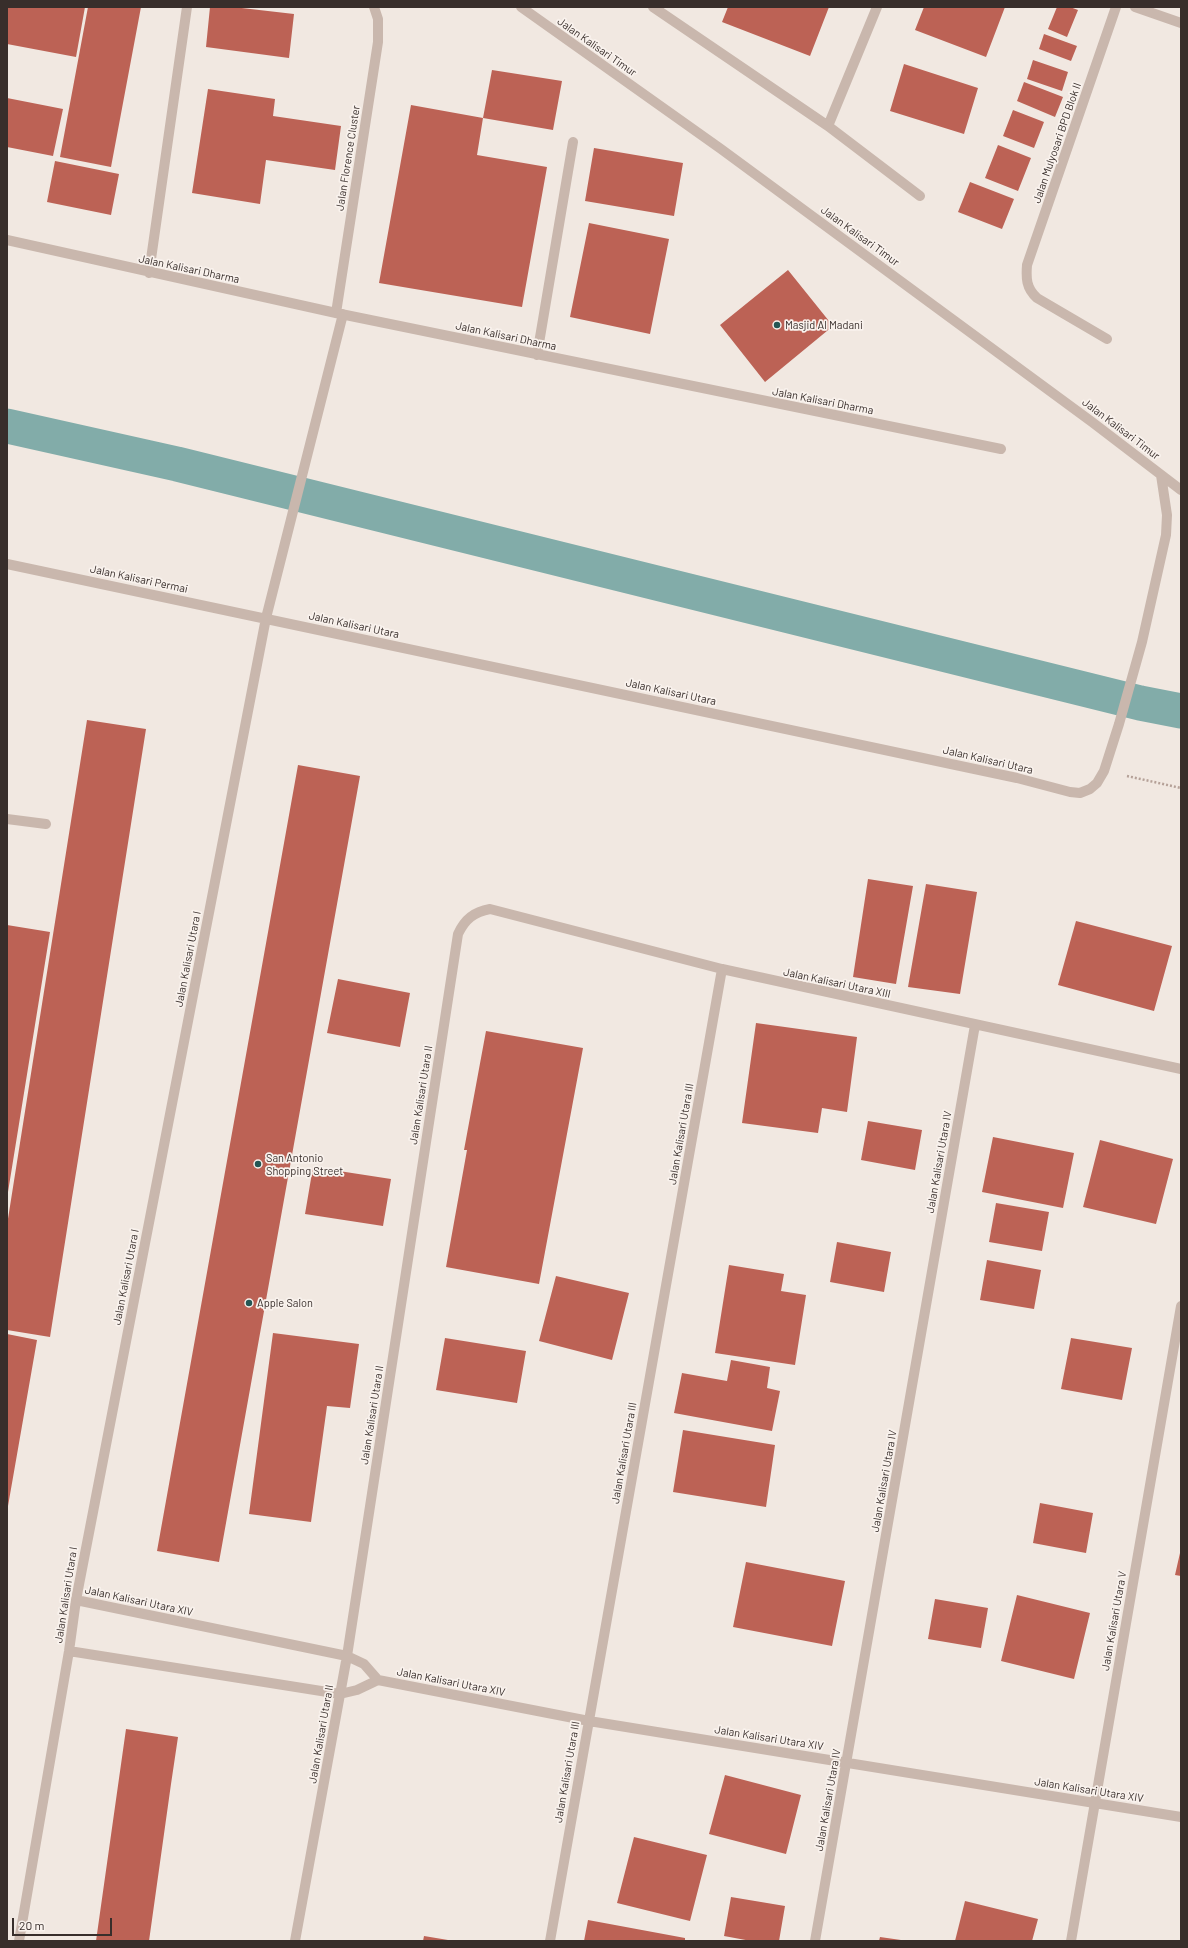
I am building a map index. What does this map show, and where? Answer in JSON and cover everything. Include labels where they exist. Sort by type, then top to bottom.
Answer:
[{"type":"street","points":[[149,273],[187,7]]},
{"type":"street","name":"Jalan Florence Cluster","points":[[330,366],[378,42],[378,19],[374,7]]},
{"type":"street","name":"Jalan Kalisari Timur","points":[[521,7],[721,149],[1092,422],[1181,490]]},
{"type":"street","points":[[653,7],[828,126],[920,196]]},
{"type":"street","points":[[828,126],[877,7]]},
{"type":"street","name":"Jalan Mulyosari BPD Blok II","points":[[1107,339],[1037,298],[1028,287],[1026,279],[1027,265],[1116,7]]},
{"type":"street","points":[[1135,7],[1181,23]]},
{"type":"street","points":[[537,355],[573,142]]},
{"type":"street","name":"Jalan Kalisari Dharma","points":[[7,240],[149,273],[537,355],[1001,449]]},
{"type":"street","name":"Jalan Kalisari Utara I","points":[[19,1941],[69,1651],[76,1600],[266,618],[330,366]]},
{"type":"street","points":[[1104,771],[1142,642],[1166,535],[1167,509],[1161,475]]},
{"type":"street","name":"Jalan Kalisari Permai","points":[[7,564],[266,618]]},
{"type":"street","name":"Jalan Kalisari Utara","points":[[266,618],[1017,778],[1070,792],[1080,793],[1090,789],[1098,783],[1104,771]]},
{"type":"street","points":[[7,819],[46,824]]},
{"type":"street","name":"Jalan Kalisari Utara XIII","points":[[490,910],[722,969],[1181,1069]]},
{"type":"street","name":"Jalan Kalisari Utara II","points":[[295,1941],[347,1656],[458,934],[467,920],[479,911],[490,910]]},
{"type":"street","name":"Jalan Kalisari Utara III","points":[[550,1941],[722,969]]},
{"type":"street","name":"Jalan Kalisari Utara IV","points":[[816,1941],[975,1025]]},
{"type":"street","name":"Jalan Kalisari Utara V","points":[[1071,1941],[1181,1306]]},
{"type":"street","name":"Jalan Kalisari Utara XIV","points":[[76,1600],[347,1656],[364,1664],[378,1680],[589,1720],[1181,1818]]},
{"type":"street","points":[[69,1651],[340,1694],[357,1690],[378,1680]]},
{"type":"path","points":[[1104,771],[1181,788]]},
{"type":"building","points":[[7,7],[85,7],[76,57],[7,44]]},
{"type":"building","points":[[88,7],[141,7],[111,167],[60,157]]},
{"type":"building","points":[[210,7],[233,7],[294,14],[289,58],[206,47]]},
{"type":"building","points":[[728,7],[829,7],[810,56],[722,22]]},
{"type":"building","points":[[924,7],[1005,7],[986,57],[915,30]]},
{"type":"building","points":[[1057,7],[1070,7],[1078,10],[1067,37],[1048,29]]},
{"type":"building","points":[[1044,34],[1077,46],[1071,61],[1039,49]]},
{"type":"building","points":[[1033,60],[1068,72],[1062,91],[1027,79]]},
{"type":"building","points":[[904,64],[978,88],[964,134],[890,111]]},
{"type":"building","points":[[492,70],[562,81],[553,130],[483,118]]},
{"type":"building","points":[[1024,82],[1063,97],[1055,117],[1017,101]]},
{"type":"building","points":[[208,89],[275,99],[273,116],[341,126],[335,170],[266,160],[260,204],[192,193]]},
{"type":"building","points":[[7,98],[63,109],[53,156],[7,147]]},
{"type":"building","points":[[411,105],[483,118],[477,155],[547,167],[522,307],[379,283]]},
{"type":"building","points":[[1013,110],[1044,122],[1034,148],[1003,136]]},
{"type":"building","points":[[998,145],[1031,158],[1018,191],[985,178]]},
{"type":"building","points":[[594,148],[683,163],[674,216],[585,201]]},
{"type":"building","points":[[55,161],[119,174],[111,215],[47,202]]},
{"type":"building","points":[[970,182],[1014,199],[1002,229],[958,212]]},
{"type":"building","points":[[589,223],[669,239],[650,334],[570,317]]},
{"type":"building","name":"Masjid Al Madani","points":[[788,270],[833,326],[765,382],[720,325]]},
{"type":"building","points":[[87,720],[146,729],[50,1337],[7,1330],[7,1225]]},
{"type":"building","name":"San Antonio Shopping Street","points":[[298,765],[360,776],[219,1562],[157,1551]]},
{"type":"building","points":[[868,879],[913,886],[896,984],[853,977]]},
{"type":"building","points":[[926,884],[977,892],[960,994],[908,987]]},
{"type":"building","points":[[1076,921],[1172,946],[1154,1011],[1058,985]]},
{"type":"building","points":[[7,925],[50,932],[8,1192],[7,1192]]},
{"type":"building","points":[[338,979],[410,993],[400,1047],[327,1033]]},
{"type":"building","points":[[756,1023],[857,1037],[847,1112],[822,1108],[818,1133],[742,1123]]},
{"type":"building","points":[[486,1031],[583,1048],[539,1284],[446,1267],[467,1150],[464,1150]]},
{"type":"building","points":[[868,1121],[922,1130],[915,1170],[861,1160]]},
{"type":"building","points":[[993,1137],[1074,1153],[1063,1208],[982,1192]]},
{"type":"building","points":[[1100,1140],[1173,1159],[1156,1224],[1083,1207]]},
{"type":"building","points":[[313,1167],[391,1179],[383,1226],[305,1214]]},
{"type":"building","points":[[996,1203],[1049,1212],[1042,1251],[989,1242]]},
{"type":"building","points":[[837,1242],[891,1252],[884,1292],[830,1282]]},
{"type":"building","points":[[987,1260],[1041,1270],[1034,1309],[980,1300]]},
{"type":"building","points":[[729,1265],[784,1274],[781,1291],[806,1295],[795,1365],[715,1353]]},
{"type":"building","points":[[556,1276],[629,1293],[612,1360],[539,1341]]},
{"type":"building","points":[[273,1333],[359,1344],[350,1408],[327,1406],[311,1522],[249,1514]]},
{"type":"building","points":[[7,1334],[37,1340],[8,1506],[7,1506]]},
{"type":"building","points":[[445,1338],[526,1351],[517,1403],[436,1390]]},
{"type":"building","points":[[1071,1338],[1132,1348],[1122,1400],[1061,1389]]},
{"type":"building","points":[[731,1360],[770,1367],[767,1388],[780,1391],[772,1431],[674,1413],[682,1373],[727,1381]]},
{"type":"building","points":[[683,1430],[775,1445],[766,1507],[673,1492]]},
{"type":"building","points":[[1040,1503],[1093,1513],[1086,1553],[1033,1543]]},
{"type":"building","points":[[1181,1553],[1181,1576],[1175,1575]]},
{"type":"building","points":[[746,1562],[845,1581],[832,1646],[733,1627]]},
{"type":"building","points":[[1017,1595],[1090,1613],[1074,1679],[1001,1661]]},
{"type":"building","points":[[935,1599],[988,1608],[981,1648],[928,1639]]},
{"type":"building","points":[[126,1729],[178,1737],[149,1941],[96,1941]]},
{"type":"building","points":[[725,1775],[801,1795],[786,1854],[709,1834]]},
{"type":"building","points":[[634,1837],[707,1855],[690,1921],[617,1903]]},
{"type":"building","points":[[731,1897],[785,1906],[779,1941],[751,1941],[724,1936]]},
{"type":"building","points":[[965,1901],[1038,1919],[1032,1941],[955,1941]]},
{"type":"building","points":[[588,1920],[685,1938],[685,1941],[584,1941]]},
{"type":"building","points":[[424,1936],[448,1940],[448,1941],[423,1941]]},
{"type":"building","points":[[880,1937],[901,1940],[901,1941],[879,1941]]},
{"type":"waterway","points":[[7,426],[177,464],[1140,703],[1181,711]]},
{"type":"place","name":"Masjid Al Madani","points":[[777,325]]},
{"type":"place","name":"San Antonio Shopping Street","points":[[258,1164]]},
{"type":"place","name":"Apple Salon","points":[[249,1303]]}]
